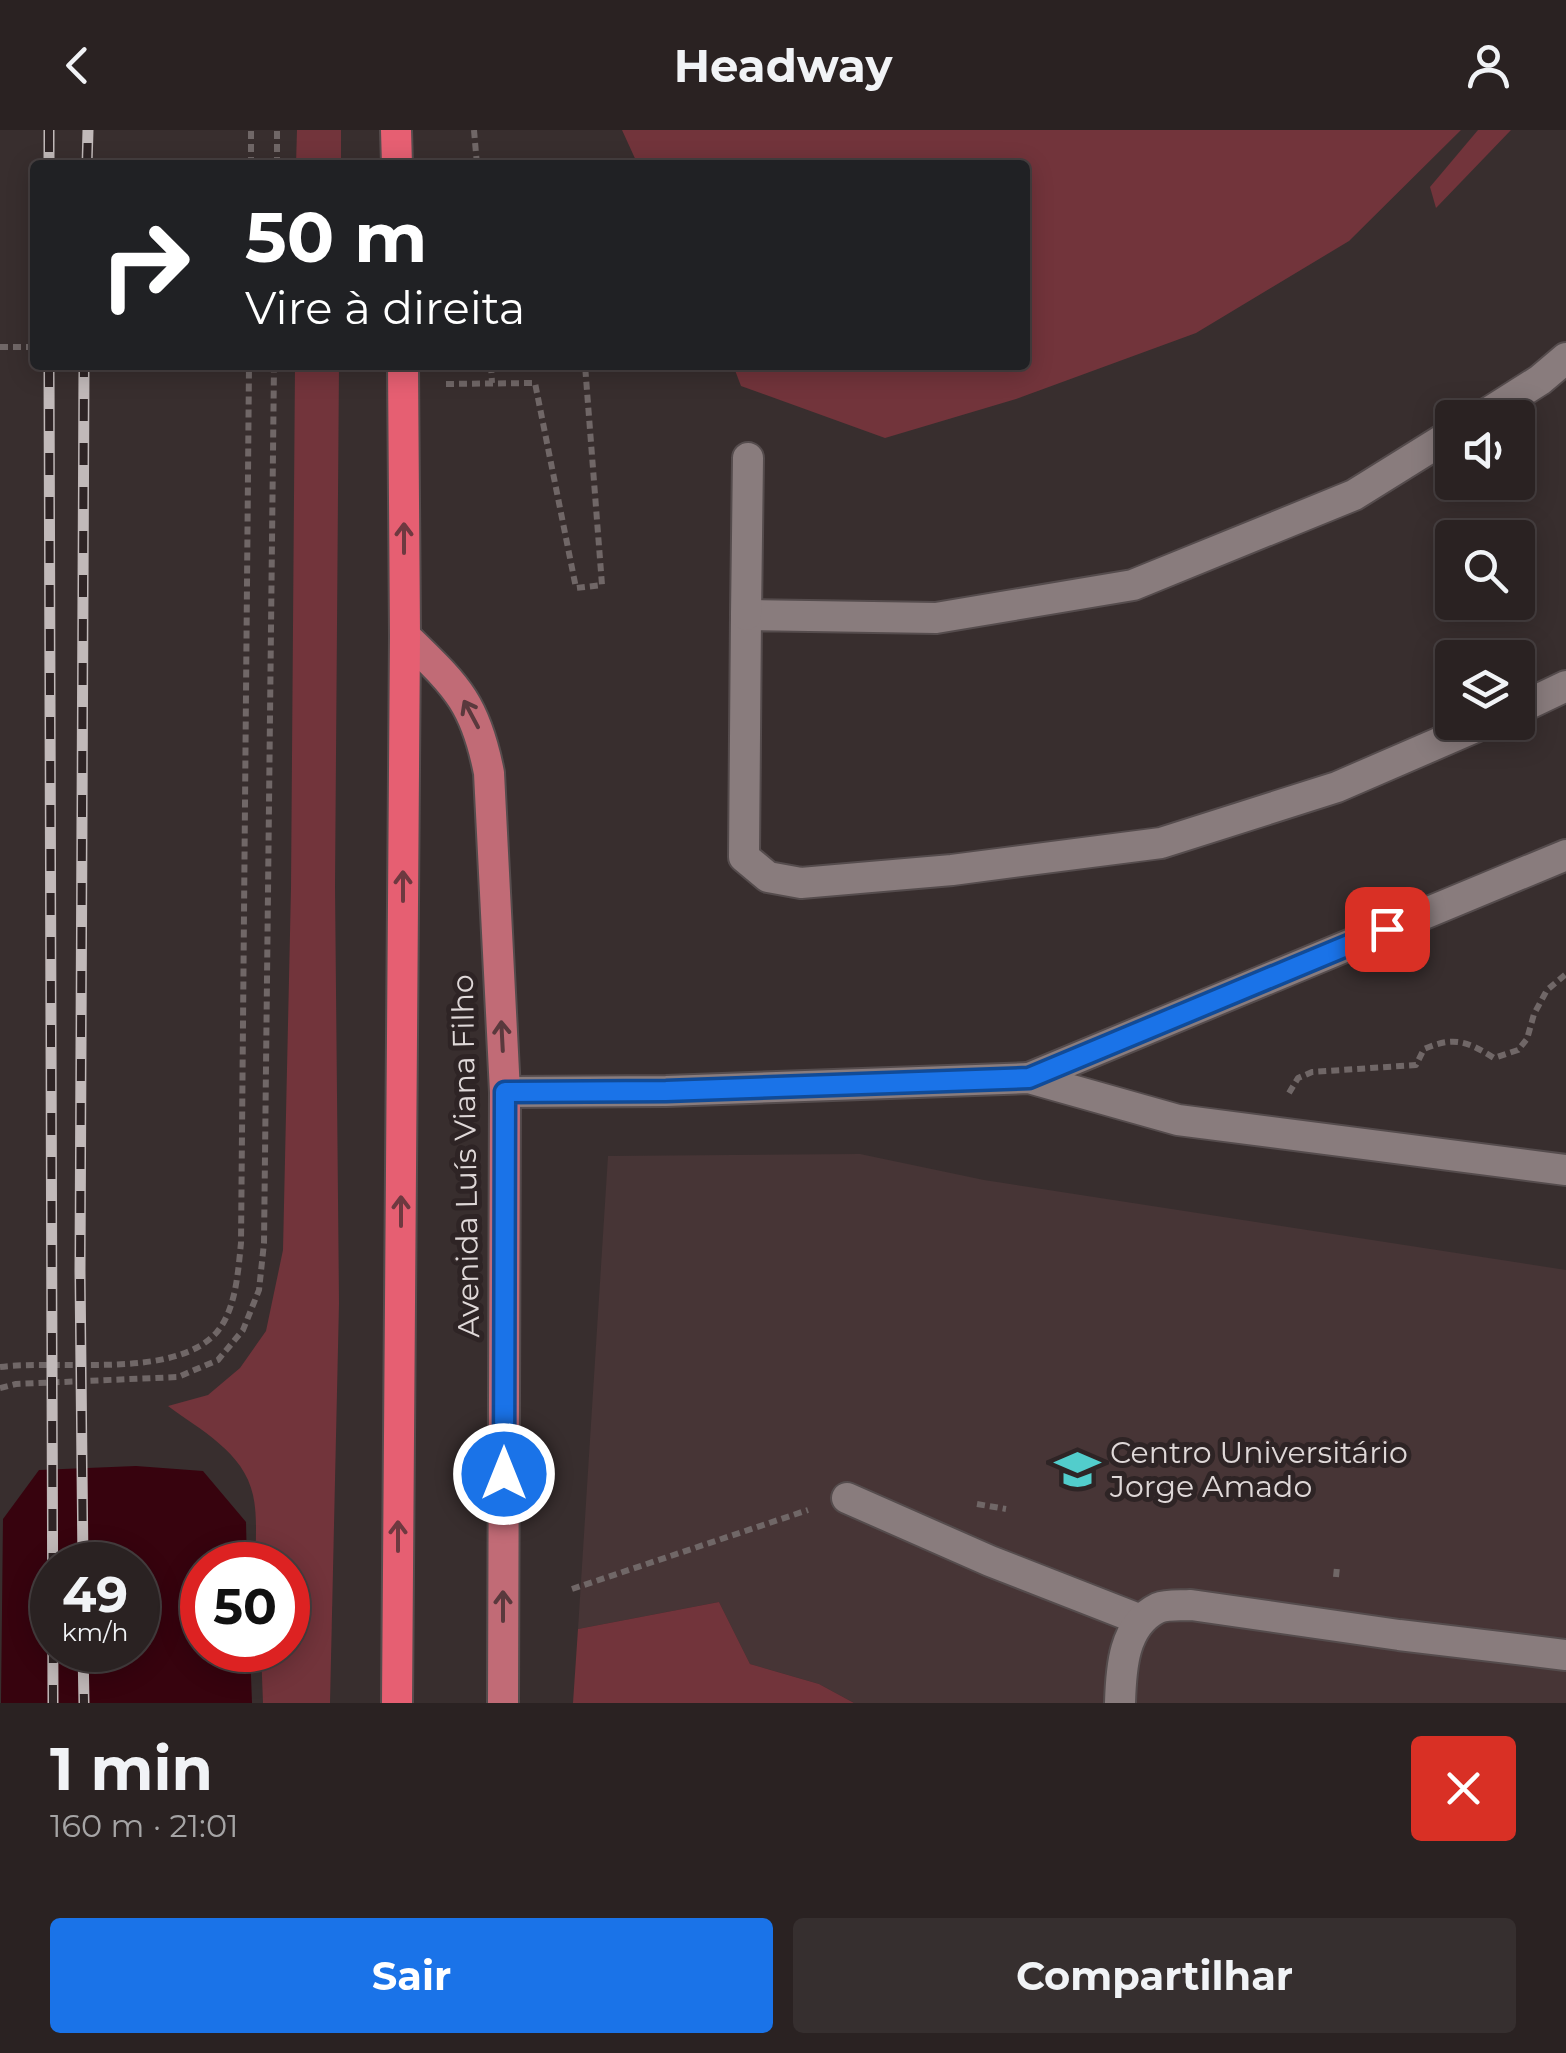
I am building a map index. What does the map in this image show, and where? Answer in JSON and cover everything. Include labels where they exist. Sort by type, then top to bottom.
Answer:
[{"type":"highway","points":[[396,130],[397,160]]},
{"type":"highway","name":"Avenida Luís Viana Filho","points":[[397,1703],[405,636],[402,370]]},
{"type":"main road","name":"Avenida Luís Viana Filho","points":[[405,636],[457,687],[480,731],[489,773],[505,1092],[503,1703]]},
{"type":"street","points":[[1508,400],[1566,358]]},
{"type":"street","points":[[746,615],[936,618],[1133,584],[1354,495],[1435,445]]},
{"type":"street","points":[[748,458],[744,857],[768,877],[801,882],[952,870],[1161,842],[1337,787],[1446,740]]},
{"type":"street","points":[[1535,701],[1566,686]]},
{"type":"street","points":[[1029,1078],[1566,855]]},
{"type":"street","points":[[505,1092],[666,1091],[1029,1078],[1178,1120],[1566,1170]]},
{"type":"street","points":[[847,1498],[990,1561],[1141,1620]]},
{"type":"street","points":[[1120,1703],[1124,1650],[1141,1620],[1161,1607],[1191,1605],[1566,1655]]},
{"type":"path","points":[[251,130],[251,160]]},
{"type":"path","points":[[277,130],[277,160]]},
{"type":"path","points":[[474,130],[477,160]]},
{"type":"path","points":[[0,348],[30,347]]},
{"type":"path","points":[[0,1366],[158,1362],[191,1354],[219,1330],[237,1286],[241,1243],[249,370]]},
{"type":"path","points":[[0,1388],[16,1384],[178,1377],[218,1360],[243,1330],[259,1290],[264,1243],[274,370]]},
{"type":"path","points":[[491,370],[492,383],[535,383],[576,588],[602,585],[585,370]]},
{"type":"path","points":[[1282,1134],[1288,1096],[1298,1078],[1312,1072],[1416,1065],[1424,1049],[1446,1040],[1473,1045],[1494,1058],[1518,1050],[1527,1039],[1547,990],[1566,974]]},
{"type":"path","points":[[572,1590],[750,1528]]},
{"type":"path","points":[[1336,1577],[1337,1567]]},
{"type":"shaded area","points":[[297,130],[341,130],[341,160],[296,160]]},
{"type":"shaded area","points":[[622,130],[1461,130],[1349,241],[1196,333],[1016,399],[885,438],[741,386],[735,370],[1030,370],[1030,160],[636,160]]},
{"type":"shaded area","points":[[1478,130],[1511,130],[1436,208],[1430,187]]},
{"type":"shaded area","points":[[295,370],[339,370],[335,886],[339,1303],[330,1703],[263,1703],[262,1672],[310,1672],[310,1542],[256,1542],[253,1495],[240,1466],[219,1443],[168,1406],[208,1395],[240,1368],[266,1331],[283,1250],[291,888]]},
{"type":"shaded area","name":"Centro Universitário Jorge Amado","points":[[860,1154],[984,1180],[1566,1270],[1566,1703],[854,1703],[819,1684],[750,1664],[719,1602],[578,1629],[608,1156]]},
{"type":"shaded area","points":[[136,1466],[203,1471],[246,1522],[246,1542],[180,1542],[180,1672],[251,1672],[252,1703],[1,1703],[3,1519],[39,1470]]},
{"type":"shaded area","points":[[719,1602],[750,1664],[819,1684],[854,1703],[573,1703],[578,1629]]},
{"type":"railway","points":[[49,130],[49,160]]},
{"type":"railway","points":[[87,160],[88,130]]},
{"type":"railway","points":[[49,370],[53,1703]]},
{"type":"railway","points":[[83,1542],[80,1272],[84,370]]},
{"type":"railway","points":[[83,1672],[84,1703]]},
{"type":"place","name":"Centro Universitário Jorge Amado","points":[[1077,1470]]},
{"type":"route","points":[[504,1474],[505,1092],[666,1091],[1029,1078],[1387,929]]}]
